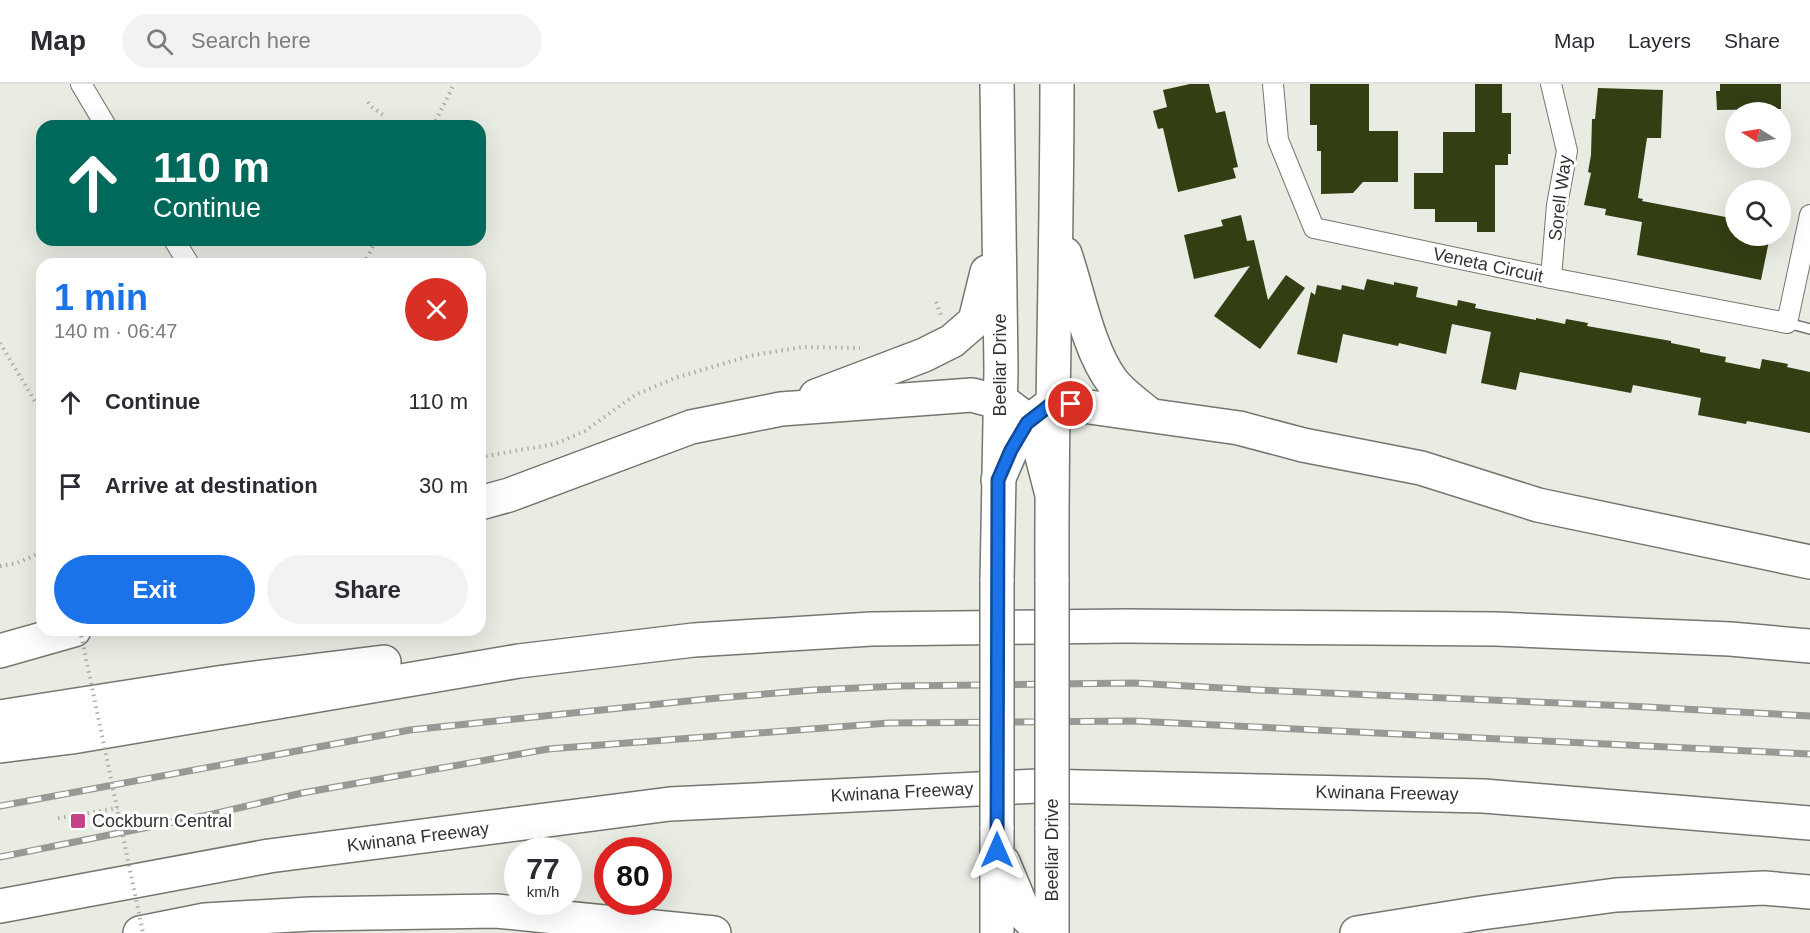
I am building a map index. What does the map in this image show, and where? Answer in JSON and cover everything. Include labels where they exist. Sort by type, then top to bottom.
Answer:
[{"type":"highway","name":"Beeliar Drive","points":[[997,933],[997,582],[1000,402],[998,84]]},
{"type":"highway","name":"Beeliar Drive","points":[[1032,929],[1051,838],[1052,491],[1058,232],[1057,84]]},
{"type":"highway","points":[[781,409],[924,356],[952,341],[975,321],[998,228]]},
{"type":"highway","points":[[1058,232],[1088,330],[1102,363],[1112,381],[1150,415]]},
{"type":"highway","points":[[486,501],[509,495],[690,427],[781,409],[972,395],[1006,404],[1023,416],[1037,436],[1052,491]]},
{"type":"highway","points":[[998,480],[1011,450],[1027,423],[1054,402],[1239,428],[1302,445],[1421,468],[1538,505],[1810,562]]},
{"type":"highway","points":[[0,746],[84,735],[519,661],[694,640],[871,629],[1137,626],[1496,629],[1730,639],[1810,646]]},
{"type":"highway","points":[[0,651],[53,636]]},
{"type":"highway","points":[[0,717],[224,682],[427,657],[519,661]]},
{"type":"highway","name":"Kwinana Freeway","points":[[0,906],[269,856],[670,804],[1038,786],[1485,796],[1810,823]]},
{"type":"highway","points":[[997,838],[1032,929]]},
{"type":"highway","points":[[1357,933],[1616,895],[1764,888],[1810,892]]},
{"type":"highway","points":[[142,933],[205,920],[310,914],[496,911],[714,933]]},
{"type":"street","points":[[81,84],[102,120]]},
{"type":"street","name":"Veneta Circuit","points":[[1272,84],[1278,140],[1314,228],[1551,278],[1787,323]]},
{"type":"street","name":"Sorell Way","points":[[1551,84],[1567,151],[1557,205],[1551,278]]},
{"type":"street","points":[[1787,323],[1810,215]]},
{"type":"lane","name":"Veneta Circuit","points":[[1787,323],[1810,329]]},
{"type":"path","points":[[436,120],[454,84]]},
{"type":"path","points":[[368,102],[383,115]]},
{"type":"path","points":[[0,343],[36,403]]},
{"type":"path","points":[[486,455],[555,444],[585,431],[635,395],[675,378],[749,356],[802,346],[862,348]]},
{"type":"path","points":[[0,566],[17,563],[36,555]]},
{"type":"path","points":[[81,636],[142,933]]},
{"type":"path","points":[[58,818],[118,808]]},
{"type":"building","points":[[1190,84],[1209,84],[1216,113],[1225,111],[1238,167],[1233,168],[1236,178],[1178,192],[1163,128],[1158,129],[1153,111],[1167,107],[1163,90]]},
{"type":"building","points":[[1310,84],[1369,84],[1369,131],[1398,131],[1398,182],[1363,182],[1353,193],[1321,194],[1321,151],[1317,151],[1317,125],[1310,125]]},
{"type":"building","points":[[1475,84],[1502,84],[1502,113],[1511,113],[1511,154],[1508,154],[1508,165],[1495,165],[1495,232],[1477,232],[1477,222],[1435,222],[1435,209],[1414,209],[1414,173],[1443,173],[1443,132],[1475,132]]},
{"type":"building","points":[[1720,84],[1781,84],[1781,102],[1725,102],[1725,110],[1717,110],[1716,91],[1720,91]]},
{"type":"building","points":[[1598,88],[1663,90],[1661,138],[1647,138],[1638,198],[1643,199],[1642,201],[1725,217],[1725,246],[1768,246],[1761,280],[1637,255],[1642,222],[1605,215],[1606,209],[1584,205],[1591,173],[1588,172],[1592,119],[1595,119]]},
{"type":"building","points":[[1241,215],[1247,241],[1254,240],[1268,300],[1286,275],[1305,288],[1260,349],[1214,316],[1250,266],[1194,279],[1184,235],[1223,226],[1221,220]]},
{"type":"building","points":[[1367,279],[1418,287],[1416,297],[1457,306],[1458,300],[1476,304],[1475,308],[1536,320],[1536,318],[1565,324],[1566,319],[1588,323],[1587,326],[1671,341],[1671,343],[1700,349],[1700,352],[1726,357],[1725,362],[1760,369],[1762,359],[1788,364],[1787,367],[1810,372],[1810,433],[1747,421],[1746,424],[1698,415],[1701,398],[1633,385],[1631,393],[1520,372],[1516,390],[1481,383],[1491,332],[1452,324],[1446,354],[1399,343],[1398,346],[1343,334],[1337,363],[1297,354],[1311,292],[1315,295],[1317,285],[1341,290],[1342,285],[1364,290]]},
{"type":"railway","points":[[0,806],[410,730],[813,690],[900,686],[1134,683],[1810,716]]},
{"type":"railway","points":[[0,857],[213,814],[302,793],[548,749],[889,723],[1134,721],[1810,754]]},
{"type":"place","name":"Cockburn Central","points":[[78,821]]},
{"type":"route","points":[[997,850],[998,480],[1011,450],[1027,423],[1054,402],[1071,404]]}]
